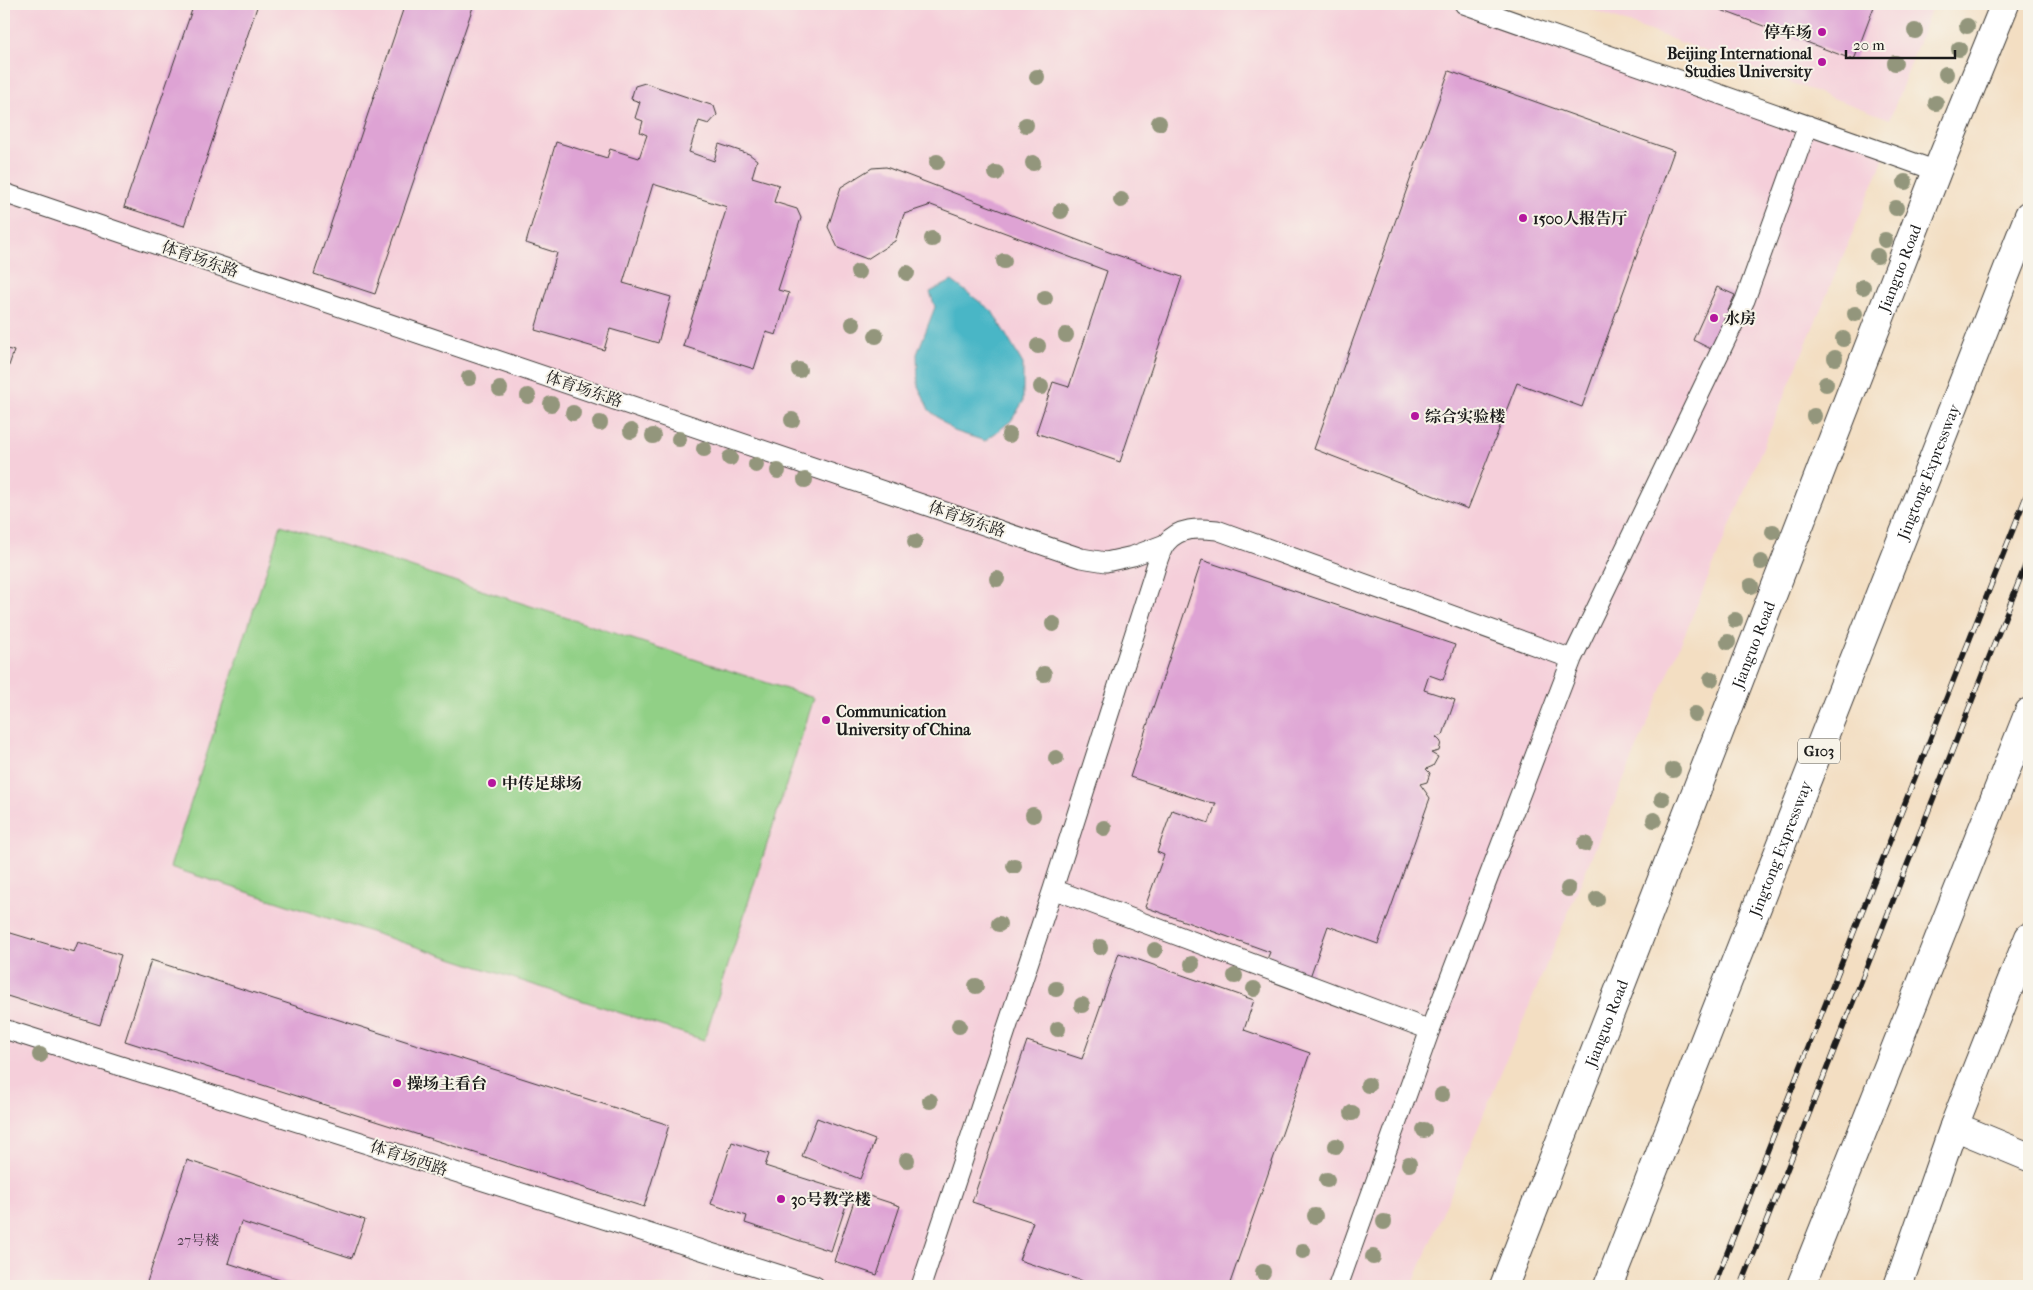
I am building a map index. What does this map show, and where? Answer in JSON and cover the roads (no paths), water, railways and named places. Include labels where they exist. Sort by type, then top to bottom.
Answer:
[{"type":"main road","name":"Jianguo Road","points":[[1504,1286],[1938,171],[2005,4]]},
{"type":"main road","name":"Jingtong Expressway","points":[[1608,1286],[2029,215]]},
{"type":"main road","points":[[1801,1286],[2029,712]]},
{"type":"main road","points":[[1898,1286],[1954,1126],[2023,970],[2029,937]]},
{"type":"main road","points":[[1954,1126],[2029,1157]]},
{"type":"lane","points":[[1464,4],[1938,171]]},
{"type":"lane","points":[[1338,1286],[1430,1030],[1572,659],[1745,300],[1808,125]]},
{"type":"lane","name":"体育场东路","points":[[4,193],[1081,558],[1106,562],[1133,556],[1165,544],[1179,533],[1194,527],[1217,530],[1572,659]]},
{"type":"lane","points":[[921,1286],[1165,544]]},
{"type":"lane","points":[[1053,889],[1430,1030]]},
{"type":"lane","name":"体育场西路","points":[[4,1029],[815,1286]]},
{"type":"water","points":[[952,281],[992,311],[1023,364],[1023,402],[1011,421],[985,441],[954,431],[929,410],[918,386],[917,354],[935,307],[930,292]]},
{"type":"railway","points":[[1714,1286],[2029,489]]},
{"type":"railway","points":[[1741,1286],[2029,556]]},
{"type":"place","name":"停车场","points":[[1822,32]]},
{"type":"place","name":"Beijing International Studies University","points":[[1822,62]]},
{"type":"place","name":"1500人报告厅","points":[[1523,218]]},
{"type":"place","name":"水房","points":[[1714,318]]},
{"type":"place","name":"综合实验楼","points":[[1415,416]]},
{"type":"place","name":"Communication University of China","points":[[826,720]]},
{"type":"place","name":"中传足球场","points":[[492,783]]},
{"type":"place","name":"操场主看台","points":[[397,1083]]},
{"type":"place","name":"30号教学楼","points":[[781,1199]]}]
